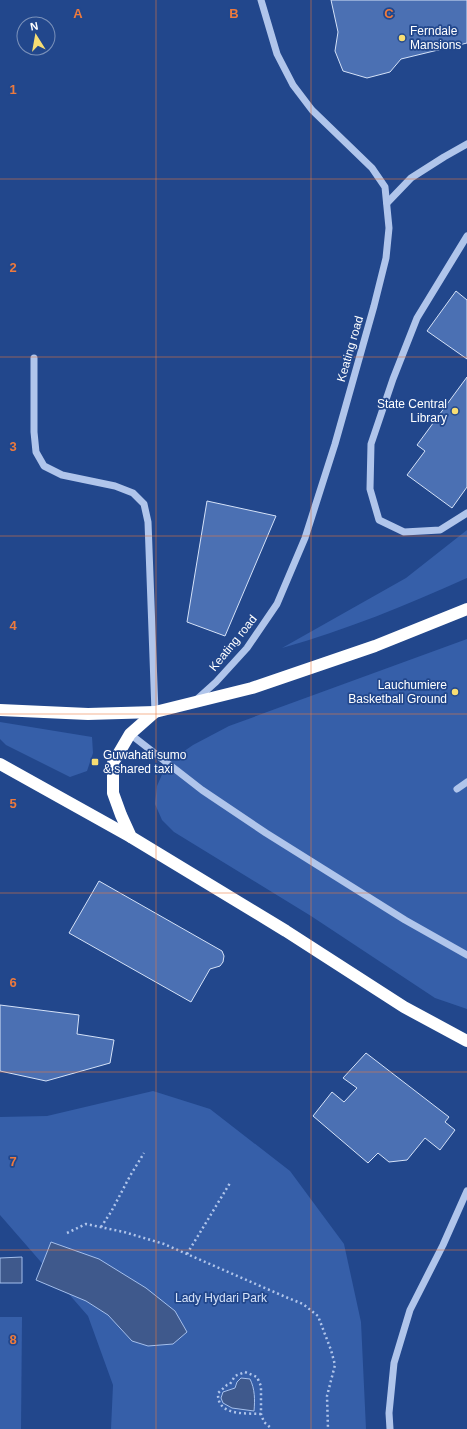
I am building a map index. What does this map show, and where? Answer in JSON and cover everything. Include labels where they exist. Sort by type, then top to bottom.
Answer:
[{"type":"highway","points":[[0,710],[88,714],[155,712],[252,688],[361,651],[467,609]]},
{"type":"highway","points":[[131,837],[113,794],[113,763],[130,734],[155,712]]},
{"type":"highway","points":[[0,764],[131,837],[286,930],[404,1006],[467,1041]]},
{"type":"highway","points":[[450,1032],[467,1036]]},
{"type":"street","name":"Keating road","points":[[191,704],[216,682],[247,648],[277,604],[305,538],[335,444],[376,299],[386,258],[389,228],[385,187],[372,168],[312,110],[292,85],[277,54],[261,0]]},
{"type":"street","points":[[387,202],[411,178],[467,144]]},
{"type":"street","points":[[466,236],[417,318],[396,372],[371,444],[370,489],[379,520],[404,532],[440,530],[467,513]]},
{"type":"street","points":[[34,358],[34,432],[36,452],[44,466],[62,475],[115,486],[133,493],[144,504],[148,522],[155,712]]},
{"type":"street","points":[[130,734],[202,790],[266,833],[405,920],[467,954]]},
{"type":"street","points":[[457,789],[467,782]]},
{"type":"street","points":[[450,1032],[467,1048]]},
{"type":"street","points":[[390,1429],[389,1413],[394,1364],[410,1310],[467,1192]]},
{"type":"path","points":[[101,1227],[144,1153]]},
{"type":"path","points":[[187,1254],[230,1183]]},
{"type":"path","points":[[67,1233],[86,1224],[124,1232],[158,1242],[304,1304],[318,1316],[324,1328],[335,1365],[327,1396],[328,1429]]},
{"type":"path","points":[[261,1414],[233,1413],[226,1410],[220,1405],[218,1393],[230,1384],[235,1376],[245,1372],[257,1377],[261,1386],[261,1414],[264,1422],[272,1429]]},
{"type":"green space","points":[[467,530],[467,578],[376,616],[282,648],[406,578]]},
{"type":"green space","points":[[467,639],[467,1009],[435,998],[311,916],[174,832],[162,820],[155,804],[157,786],[167,763],[193,745],[229,726]]},
{"type":"green space","points":[[0,722],[92,737],[93,753],[87,771],[70,777],[6,745],[0,739]]},
{"type":"green space","name":"Lady Hydari Park","points":[[153,1091],[210,1109],[290,1171],[344,1244],[361,1322],[366,1429],[111,1429],[113,1385],[88,1316],[0,1215],[0,1117],[47,1116]]},
{"type":"green space","points":[[0,1317],[22,1317],[21,1429],[0,1429]]},
{"type":"shaded area","points":[[51,1242],[99,1259],[146,1288],[175,1311],[187,1332],[173,1344],[148,1346],[132,1341],[108,1315],[86,1301],[36,1280]]},
{"type":"shaded area","points":[[22,1257],[22,1283],[0,1283],[0,1258]]},
{"type":"shaded area","points":[[241,1378],[250,1379],[252,1383],[254,1411],[232,1408],[223,1403],[221,1398],[223,1392],[235,1388],[237,1382]]},
{"type":"building","name":"Ferndale Mansions","points":[[331,0],[467,0],[467,43],[401,59],[390,72],[367,78],[343,71],[335,51],[338,32]]},
{"type":"building","points":[[456,291],[467,300],[467,359],[427,331]]},
{"type":"building","name":"State Central Library","points":[[467,377],[467,487],[452,508],[407,475],[425,451],[417,445]]},
{"type":"building","points":[[207,501],[276,516],[225,636],[187,622]]},
{"type":"building","points":[[99,881],[222,951],[224,956],[223,962],[220,966],[210,969],[191,1002],[69,933]]},
{"type":"building","points":[[0,1005],[79,1015],[77,1034],[114,1040],[110,1063],[46,1081],[0,1071]]},
{"type":"building","points":[[366,1053],[449,1117],[445,1122],[455,1130],[440,1150],[425,1138],[407,1160],[389,1162],[378,1153],[368,1163],[313,1116],[332,1092],[344,1102],[357,1088],[343,1078]]},
{"type":"place","name":"Ferndale Mansions","points":[[402,38]]},
{"type":"place","name":"State Central Library","points":[[455,411]]},
{"type":"place","name":"Lauchumiere Basketball Ground","points":[[455,692]]},
{"type":"place","name":"Guwahati sumo & shared taxi","points":[[95,762]]}]
